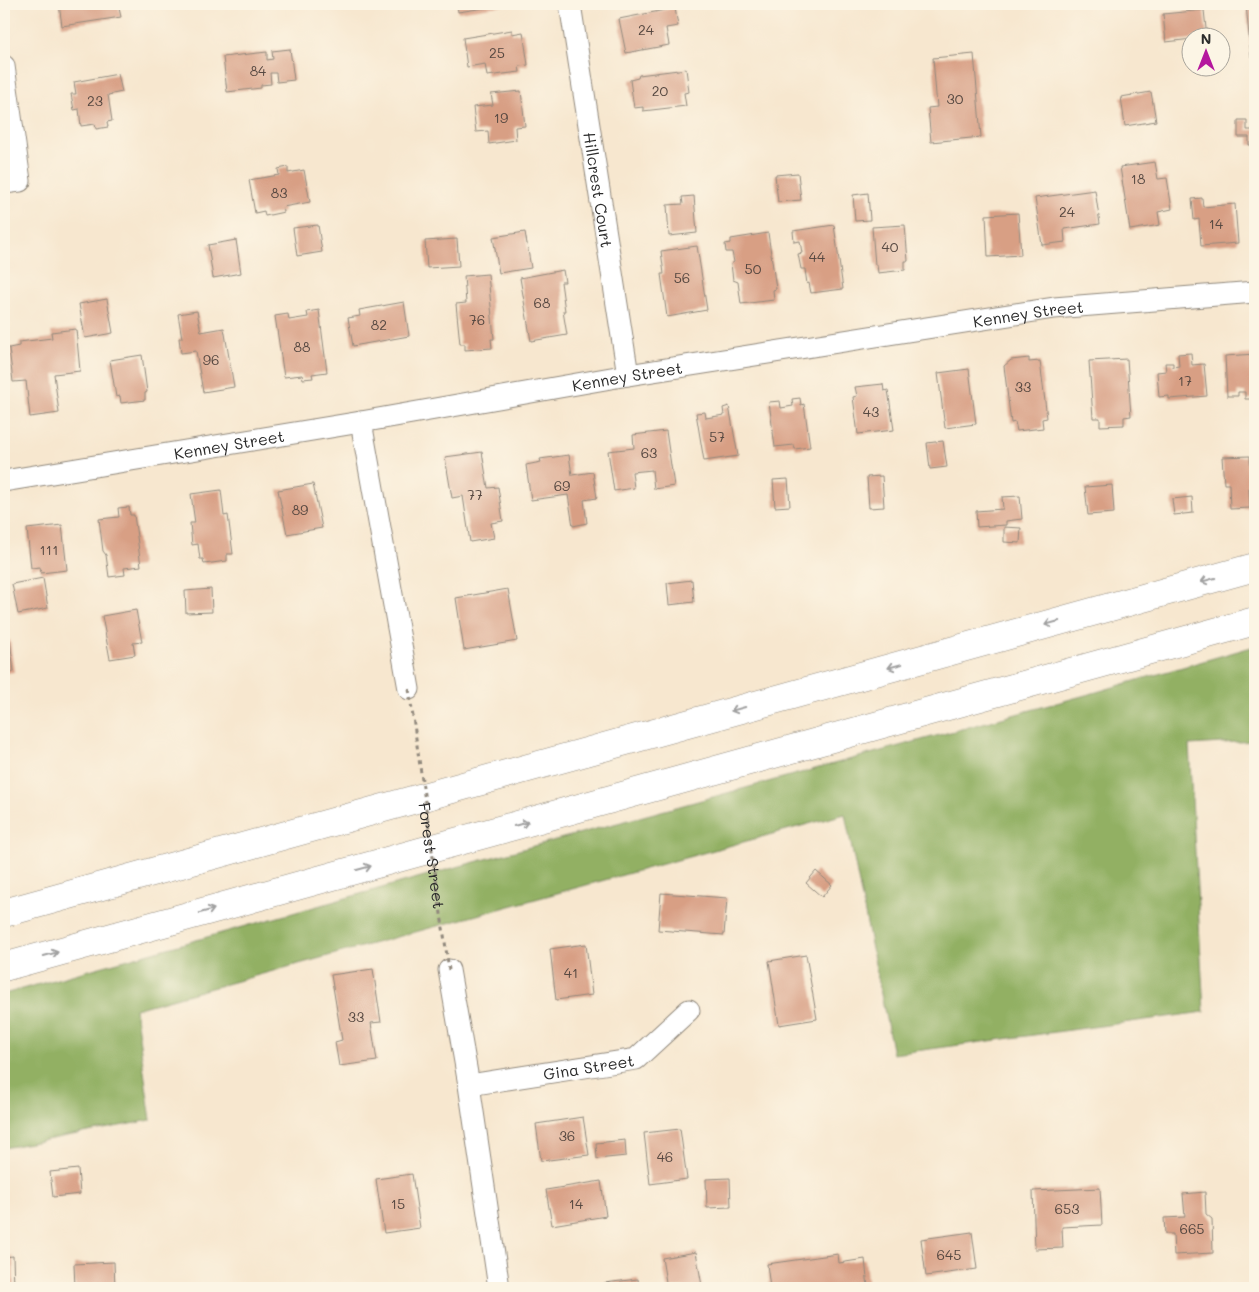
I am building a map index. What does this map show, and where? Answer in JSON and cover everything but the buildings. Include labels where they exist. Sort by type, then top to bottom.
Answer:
[{"type":"highway","points":[[4,912],[1255,566]]},
{"type":"highway","points":[[4,967],[1255,621]]},
{"type":"street","name":"Hillcrest Court","points":[[570,4],[628,375]]},
{"type":"street","points":[[4,66],[12,182]]},
{"type":"street","name":"Kenney Street","points":[[4,481],[361,422],[628,375],[1054,308],[1255,292]]},
{"type":"street","points":[[361,422],[408,689]]},
{"type":"street","points":[[449,970],[469,1085],[499,1288]]},
{"type":"street","name":"Gina Street","points":[[469,1085],[636,1059],[689,1010]]},
{"type":"path","name":"Forest Street","points":[[408,689],[449,970]]},
{"type":"green space","points":[[1255,646],[1255,741],[1189,745],[1204,1012],[893,1054],[845,814],[135,1009],[151,1120],[4,1148],[4,994],[453,868],[1093,693]]}]
